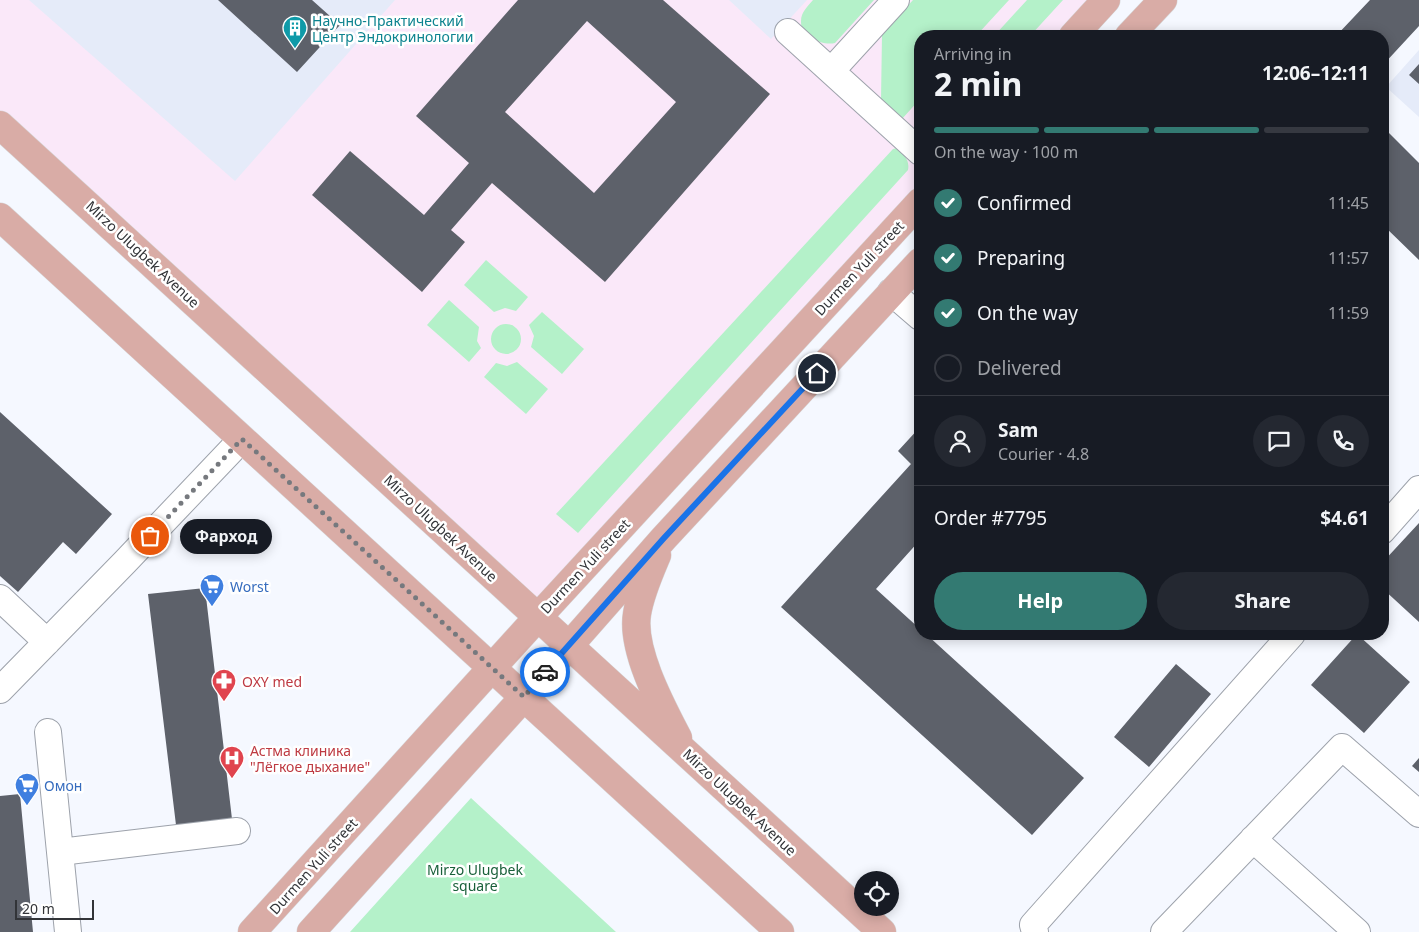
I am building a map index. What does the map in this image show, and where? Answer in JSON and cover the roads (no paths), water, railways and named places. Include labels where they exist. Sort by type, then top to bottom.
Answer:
[{"type":"main road","points":[[1078,30],[1106,0]]},
{"type":"main road","points":[[1135,30],[1163,0]]},
{"type":"main road","name":"Mirzo Ulugbek Avenue","points":[[0,125],[882,932]]},
{"type":"main road","name":"Durmen Yuli street","points":[[252,932],[538,617],[914,209]]},
{"type":"main road","points":[[0,217],[780,932]]},
{"type":"main road","points":[[311,932],[524,697],[664,538],[914,268]]},
{"type":"main road","points":[[664,538],[642,596],[637,616],[638,637],[652,682],[685,752]]},
{"type":"lane","points":[[832,70],[896,0]]},
{"type":"lane","points":[[788,32],[914,146]]},
{"type":"lane","points":[[892,292],[914,312]]},
{"type":"lane","points":[[0,690],[242,439]]},
{"type":"lane","points":[[1389,523],[1419,489]]},
{"type":"lane","points":[[0,598],[47,642]]},
{"type":"lane","points":[[1035,932],[1033,925],[1284,640]]},
{"type":"lane","points":[[48,732],[68,932]]},
{"type":"lane","points":[[1164,932],[1342,747],[1419,814]]},
{"type":"lane","points":[[60,852],[237,831]]},
{"type":"lane","points":[[1253,840],[1357,932]]},
{"type":"place","name":"Научно-Практический Центр Эндокринологии","points":[[295,49]]},
{"type":"place","name":"Фарход","points":[[150,536]]},
{"type":"place","name":"Worst","points":[[212,607]]},
{"type":"place","name":"OXY med","points":[[224,702]]},
{"type":"place","name":"Астма клиника \"Лёгкое дыхание\"","points":[[232,779]]},
{"type":"place","name":"Омон","points":[[27,806]]},
{"type":"park label","name":"Mirzo Ulugbek square","points":[[475,878]]}]
